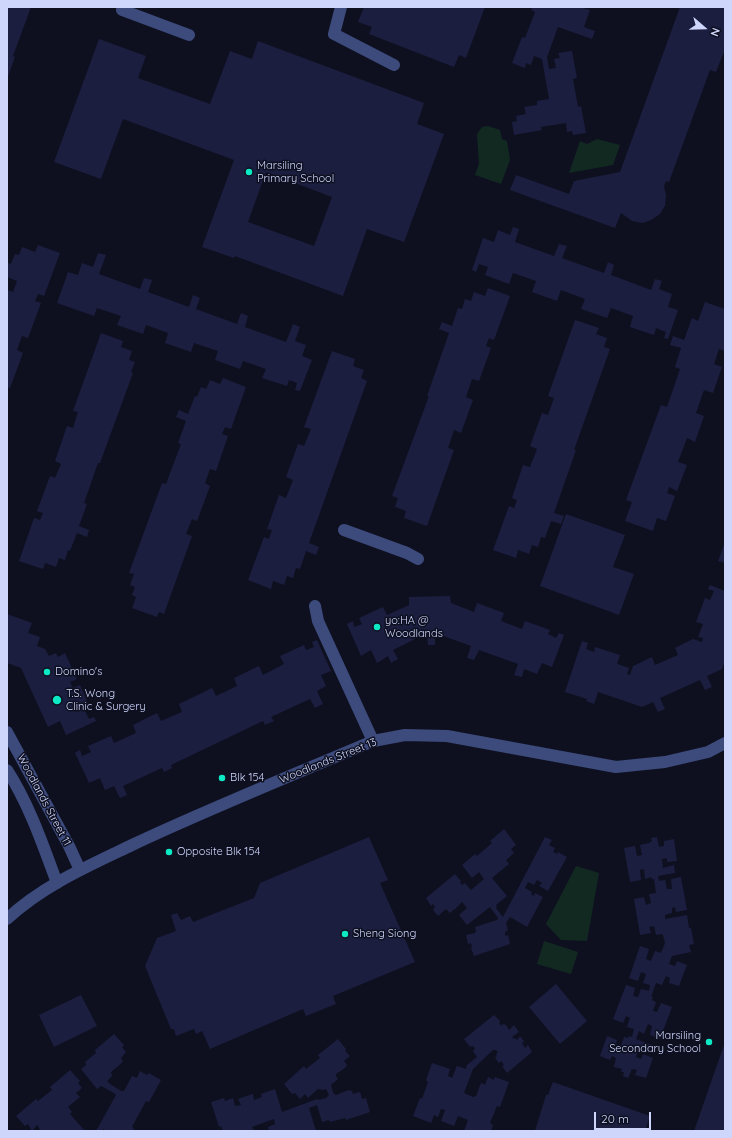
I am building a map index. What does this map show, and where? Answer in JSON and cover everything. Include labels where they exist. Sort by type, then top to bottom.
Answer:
[{"type":"street","points":[[123,7],[122,10],[189,35]]},
{"type":"street","points":[[340,7],[334,34],[394,65]]},
{"type":"street","points":[[344,530],[407,553],[418,559]]},
{"type":"street","points":[[315,606],[318,621],[373,741]]},
{"type":"street","name":"Woodlands Street 11","points":[[7,732],[69,846],[80,870]]},
{"type":"street","name":"Woodlands Street 13","points":[[7,919],[22,905],[80,870],[163,830],[373,741],[405,734],[447,736],[616,767],[665,762],[708,752],[725,743]]},
{"type":"street","name":"Woodlands Street 11","points":[[7,770],[17,785],[31,816],[57,883]]},
{"type":"green space","points":[[488,126],[500,130],[502,139],[507,141],[510,160],[501,184],[475,175],[479,164],[477,134],[482,127]]},
{"type":"green space","points":[[597,139],[620,145],[613,165],[569,173],[580,141],[587,144]]},
{"type":"green space","points":[[576,866],[599,873],[587,941],[561,940],[546,924]]},
{"type":"green space","points":[[544,941],[578,952],[571,974],[537,964]]},
{"type":"building","points":[[7,7],[31,7],[13,56],[15,57],[7,79]]},
{"type":"building","points":[[364,7],[485,7],[466,58],[459,55],[454,67],[369,34],[372,27],[358,22]]},
{"type":"building","points":[[533,7],[580,7],[590,10],[584,27],[595,31],[592,39],[558,27],[547,57],[549,69],[556,68],[554,59],[560,58],[558,53],[572,51],[577,78],[573,79],[578,107],[581,106],[586,133],[573,135],[572,131],[567,132],[566,123],[541,127],[542,130],[514,135],[512,122],[517,121],[516,116],[526,114],[524,107],[537,105],[537,101],[549,99],[542,59],[534,56],[531,65],[526,63],[525,68],[512,63],[522,37],[525,38],[535,12],[531,10]]},
{"type":"building","points":[[680,7],[725,7],[725,49],[716,72],[710,70],[669,182],[666,181],[664,186],[666,196],[665,206],[660,214],[651,220],[642,223],[632,221],[621,213],[615,228],[510,190],[516,175],[569,194],[574,181],[620,172]]},
{"type":"building","points":[[99,39],[146,56],[138,78],[210,104],[230,51],[252,59],[258,41],[424,103],[417,124],[444,134],[404,242],[367,229],[343,296],[235,256],[234,258],[202,247],[234,160],[123,119],[101,179],[54,162]],"holes":[[[266,172],[332,197],[314,246],[248,222]]]},
{"type":"building","points":[[513,227],[519,229],[515,242],[554,256],[559,244],[567,246],[562,258],[604,273],[608,262],[614,265],[611,275],[651,290],[655,279],[662,281],[659,289],[672,294],[668,307],[678,310],[668,339],[664,338],[666,332],[656,328],[654,335],[630,327],[633,316],[611,308],[607,318],[581,309],[585,299],[561,290],[557,301],[532,292],[536,281],[513,273],[509,284],[485,275],[488,267],[479,264],[476,272],[472,270],[483,238],[494,242],[498,230],[510,235]]},
{"type":"building","points":[[38,245],[60,253],[44,296],[38,294],[35,301],[41,303],[28,338],[22,336],[17,350],[23,353],[10,388],[7,387],[7,290],[13,292],[17,281],[7,277],[7,266],[8,263],[11,264],[15,254],[19,255],[22,247],[35,252]]},
{"type":"building","points":[[98,253],[106,255],[99,274],[140,289],[144,278],[152,280],[148,292],[189,307],[193,295],[200,298],[196,309],[237,324],[241,313],[248,316],[245,327],[286,342],[293,324],[300,327],[295,341],[306,345],[302,356],[312,360],[300,391],[295,390],[297,383],[289,380],[287,386],[262,378],[266,369],[243,361],[240,369],[215,360],[218,351],[194,343],[191,352],[165,343],[168,333],[146,325],[143,334],[117,325],[121,316],[97,308],[94,316],[57,303],[68,272],[78,275],[82,263],[93,267]]},
{"type":"building","points":[[488,288],[510,296],[494,340],[489,338],[486,346],[491,348],[479,381],[472,379],[466,397],[473,400],[461,433],[454,430],[448,448],[454,450],[427,526],[404,518],[406,511],[395,507],[398,498],[392,496],[429,396],[427,396],[449,333],[439,329],[442,322],[452,326],[458,308],[462,309],[465,299],[471,301],[474,292],[485,296]]},
{"type":"building","points":[[705,302],[725,309],[725,351],[719,349],[714,364],[722,367],[713,393],[704,390],[696,413],[704,416],[695,442],[687,438],[678,462],[687,465],[677,491],[669,487],[667,493],[675,496],[666,521],[657,518],[653,531],[625,521],[632,502],[626,500],[661,405],[667,407],[680,369],[675,367],[681,348],[670,345],[673,336],[684,340],[692,318],[698,321]]},
{"type":"building","points":[[575,320],[599,328],[596,334],[607,338],[604,347],[610,349],[574,450],[576,450],[554,513],[564,516],[561,524],[551,521],[545,538],[541,537],[538,547],[532,545],[529,554],[518,550],[516,558],[493,550],[509,506],[514,508],[517,500],[512,498],[523,465],[530,467],[537,449],[530,446],[542,413],[548,415],[554,398],[548,396]]},
{"type":"building","points":[[101,333],[123,341],[121,347],[132,351],[129,360],[135,362],[131,372],[133,373],[84,503],[87,504],[79,526],[89,530],[87,537],[77,533],[70,551],[68,550],[65,560],[59,558],[56,567],[45,563],[43,569],[19,561],[34,518],[40,520],[43,513],[37,511],[50,476],[55,478],[61,464],[55,461],[67,426],[73,428],[78,412],[73,411]]},
{"type":"building","points":[[332,351],[355,359],[353,366],[364,370],[361,378],[367,381],[309,543],[319,547],[316,555],[306,551],[300,569],[296,568],[293,578],[287,576],[284,585],[273,581],[271,589],[248,580],[264,537],[269,539],[272,530],[267,529],[279,495],[286,498],[293,480],[286,477],[298,444],[304,446],[311,429],[304,427]]},
{"type":"building","points":[[223,378],[246,387],[231,429],[225,427],[222,434],[228,436],[216,471],[210,469],[205,483],[210,486],[197,521],[192,519],[186,534],[192,536],[164,614],[159,612],[157,617],[132,608],[136,597],[132,595],[135,587],[130,585],[134,574],[129,573],[162,483],[166,484],[181,444],[178,443],[186,421],[176,417],[179,410],[188,414],[195,396],[197,397],[201,387],[206,389],[210,380],[220,384]]},
{"type":"building","points":[[566,514],[625,535],[613,567],[634,574],[619,615],[540,586]]},
{"type":"building","points":[[725,542],[725,563],[718,561]]},
{"type":"building","points":[[710,585],[725,591],[725,660],[722,669],[707,676],[712,687],[705,690],[700,680],[660,698],[665,709],[658,712],[653,702],[642,707],[598,692],[594,704],[586,701],[587,699],[565,692],[582,641],[588,643],[586,649],[594,652],[595,647],[620,655],[617,664],[629,668],[627,674],[630,675],[633,666],[652,657],[655,665],[678,655],[675,648],[693,639],[702,642],[703,638],[698,637],[703,624],[696,622],[705,598],[710,600],[714,591],[708,589]]},
{"type":"building","points":[[450,596],[451,603],[474,612],[477,603],[504,613],[501,621],[522,629],[525,621],[550,630],[548,634],[556,638],[559,633],[564,635],[552,667],[542,663],[537,674],[524,669],[522,677],[514,675],[518,664],[479,650],[474,660],[467,658],[471,646],[435,633],[435,645],[428,645],[427,633],[393,650],[398,659],[391,663],[388,656],[377,663],[371,650],[361,656],[347,624],[353,621],[354,627],[362,624],[359,618],[383,607],[387,615],[409,605],[409,597]]},
{"type":"building","points":[[7,614],[32,623],[28,633],[40,637],[37,646],[45,649],[49,656],[56,653],[58,657],[65,653],[77,679],[70,682],[73,688],[80,685],[90,708],[85,711],[89,719],[94,717],[96,721],[66,735],[60,721],[48,727],[21,668],[7,663]]},
{"type":"building","points":[[317,640],[331,671],[321,675],[326,686],[317,691],[323,704],[315,708],[310,699],[271,717],[274,721],[265,725],[263,721],[171,765],[172,768],[164,772],[162,768],[123,786],[127,795],[120,798],[114,786],[105,790],[100,778],[89,783],[75,753],[80,750],[82,756],[91,752],[88,746],[111,736],[114,743],[136,733],[133,725],[157,713],[161,721],[182,712],[179,704],[212,688],[216,696],[237,686],[234,678],[259,666],[263,675],[284,664],[280,656],[304,645],[306,650],[314,647],[312,642]]},
{"type":"building","points":[[504,829],[516,845],[511,849],[514,853],[506,860],[509,864],[492,878],[507,896],[496,905],[496,908],[503,917],[545,837],[552,840],[549,845],[555,848],[553,852],[557,854],[558,852],[567,857],[548,891],[539,886],[542,883],[537,880],[534,885],[528,882],[525,888],[532,892],[531,894],[534,896],[535,893],[543,897],[527,927],[510,917],[506,923],[508,930],[505,932],[505,936],[508,935],[510,944],[474,956],[471,943],[468,944],[466,935],[475,933],[475,927],[497,920],[498,918],[490,907],[467,925],[459,915],[467,908],[462,902],[450,913],[446,909],[438,916],[433,910],[435,907],[433,904],[431,906],[426,898],[455,874],[461,881],[460,882],[462,885],[465,883],[471,890],[484,879],[479,872],[472,878],[462,865],[475,854],[477,856],[492,843],[490,841]]},
{"type":"building","points":[[369,837],[388,880],[380,883],[415,962],[333,996],[336,1004],[306,1016],[303,1009],[210,1049],[202,1031],[196,1034],[194,1029],[176,1036],[174,1029],[171,1029],[145,966],[157,938],[176,931],[171,915],[177,913],[181,920],[190,916],[193,922],[254,898],[260,883]]},
{"type":"building","points":[[657,837],[659,847],[664,846],[664,841],[674,839],[677,861],[667,862],[667,858],[662,859],[663,868],[674,865],[675,873],[658,876],[659,881],[665,880],[667,889],[672,889],[671,879],[681,877],[687,910],[676,912],[675,907],[672,908],[672,913],[665,915],[665,919],[687,915],[694,944],[689,945],[691,952],[672,956],[669,964],[675,966],[677,961],[687,965],[679,986],[669,983],[670,978],[666,976],[662,985],[656,983],[651,997],[653,997],[652,1000],[656,1002],[653,1011],[657,1012],[661,1003],[672,1007],[660,1039],[650,1035],[652,1026],[648,1024],[644,1034],[639,1031],[636,1039],[652,1045],[649,1052],[639,1048],[636,1057],[641,1059],[643,1054],[653,1058],[646,1078],[635,1075],[637,1070],[632,1069],[628,1078],[623,1076],[624,1072],[621,1072],[622,1069],[614,1067],[616,1058],[612,1056],[610,1060],[600,1056],[607,1036],[617,1040],[616,1044],[621,1046],[624,1037],[632,1037],[634,1029],[627,1027],[630,1018],[626,1016],[623,1023],[613,1019],[626,985],[635,988],[633,996],[638,997],[641,989],[649,991],[650,985],[643,983],[646,974],[641,972],[638,981],[629,978],[640,946],[649,949],[646,959],[651,961],[655,951],[661,953],[665,943],[662,934],[656,935],[654,926],[649,927],[651,933],[640,935],[634,899],[644,897],[646,905],[651,903],[649,894],[656,893],[654,879],[651,877],[645,879],[644,869],[640,870],[641,880],[630,882],[624,848],[635,846],[637,856],[642,855],[640,845],[649,843],[652,841],[651,838]]},
{"type":"building","points":[[556,984],[587,1021],[560,1044],[529,1007]]},
{"type":"building","points":[[81,995],[97,1026],[54,1047],[39,1015]]},
{"type":"building","points":[[494,1015],[500,1021],[501,1026],[503,1024],[506,1025],[509,1030],[514,1025],[519,1032],[512,1037],[517,1040],[520,1036],[524,1041],[522,1043],[525,1048],[528,1045],[532,1052],[507,1073],[502,1066],[504,1065],[501,1061],[499,1063],[495,1058],[498,1052],[496,1050],[493,1050],[473,1069],[464,1093],[473,1097],[476,1096],[482,1083],[485,1085],[488,1077],[494,1080],[495,1077],[509,1082],[500,1107],[497,1106],[490,1123],[493,1125],[491,1131],[464,1131],[468,1120],[458,1116],[454,1126],[441,1121],[445,1110],[441,1109],[438,1117],[434,1115],[431,1123],[413,1116],[420,1098],[422,1099],[428,1082],[426,1080],[432,1063],[450,1069],[448,1076],[452,1078],[457,1066],[466,1069],[467,1065],[477,1057],[473,1051],[475,1048],[472,1046],[470,1047],[464,1039]]},
{"type":"building","points":[[114,1034],[124,1045],[122,1047],[126,1052],[121,1058],[123,1062],[111,1072],[112,1076],[107,1081],[110,1084],[121,1091],[124,1091],[132,1076],[137,1078],[140,1071],[147,1075],[149,1073],[161,1080],[149,1102],[146,1101],[132,1127],[134,1128],[133,1131],[107,1131],[103,1129],[102,1131],[96,1131],[116,1095],[101,1086],[97,1089],[81,1069],[86,1065],[85,1062],[96,1053],[95,1050]]},
{"type":"building","points":[[338,1039],[346,1049],[345,1051],[350,1056],[344,1061],[347,1065],[345,1068],[336,1074],[338,1079],[331,1085],[333,1093],[336,1095],[349,1090],[352,1091],[353,1094],[360,1092],[362,1099],[366,1098],[370,1112],[346,1120],[345,1118],[330,1122],[329,1120],[322,1122],[317,1105],[309,1108],[316,1131],[269,1131],[268,1127],[275,1124],[274,1119],[252,1127],[254,1131],[223,1131],[221,1126],[219,1127],[211,1102],[224,1098],[225,1101],[233,1098],[235,1106],[241,1105],[238,1099],[253,1094],[254,1100],[262,1097],[261,1094],[275,1089],[282,1112],[317,1099],[326,1098],[329,1095],[326,1089],[318,1089],[308,1098],[305,1094],[300,1099],[295,1093],[292,1094],[284,1084],[304,1066],[306,1069],[320,1058],[318,1055]]},
{"type":"building","points":[[725,1042],[725,1131],[694,1131]]},
{"type":"building","points":[[70,1070],[80,1081],[78,1083],[82,1088],[76,1093],[80,1097],[68,1107],[72,1112],[70,1114],[85,1131],[39,1131],[38,1130],[40,1129],[37,1125],[32,1131],[28,1124],[25,1126],[16,1116],[36,1099],[38,1101],[52,1090],[50,1087]]},
{"type":"building","points":[[553,1082],[650,1116],[645,1131],[535,1131],[546,1095],[548,1095]]},
{"type":"place","name":"Marsiling Primary School","points":[[249,172]]},
{"type":"place","name":"yo:HA @ Woodlands","points":[[377,627]]},
{"type":"place","name":"Domino's","points":[[47,672]]},
{"type":"place","name":"T.S. Wong Clinic & Surgery","points":[[57,700]]},
{"type":"place","name":"Blk 154","points":[[222,778]]},
{"type":"place","name":"Opposite Blk 154","points":[[169,852]]},
{"type":"place","name":"Sheng Siong","points":[[345,934]]},
{"type":"place","name":"Marsiling Secondary School","points":[[709,1042]]}]
